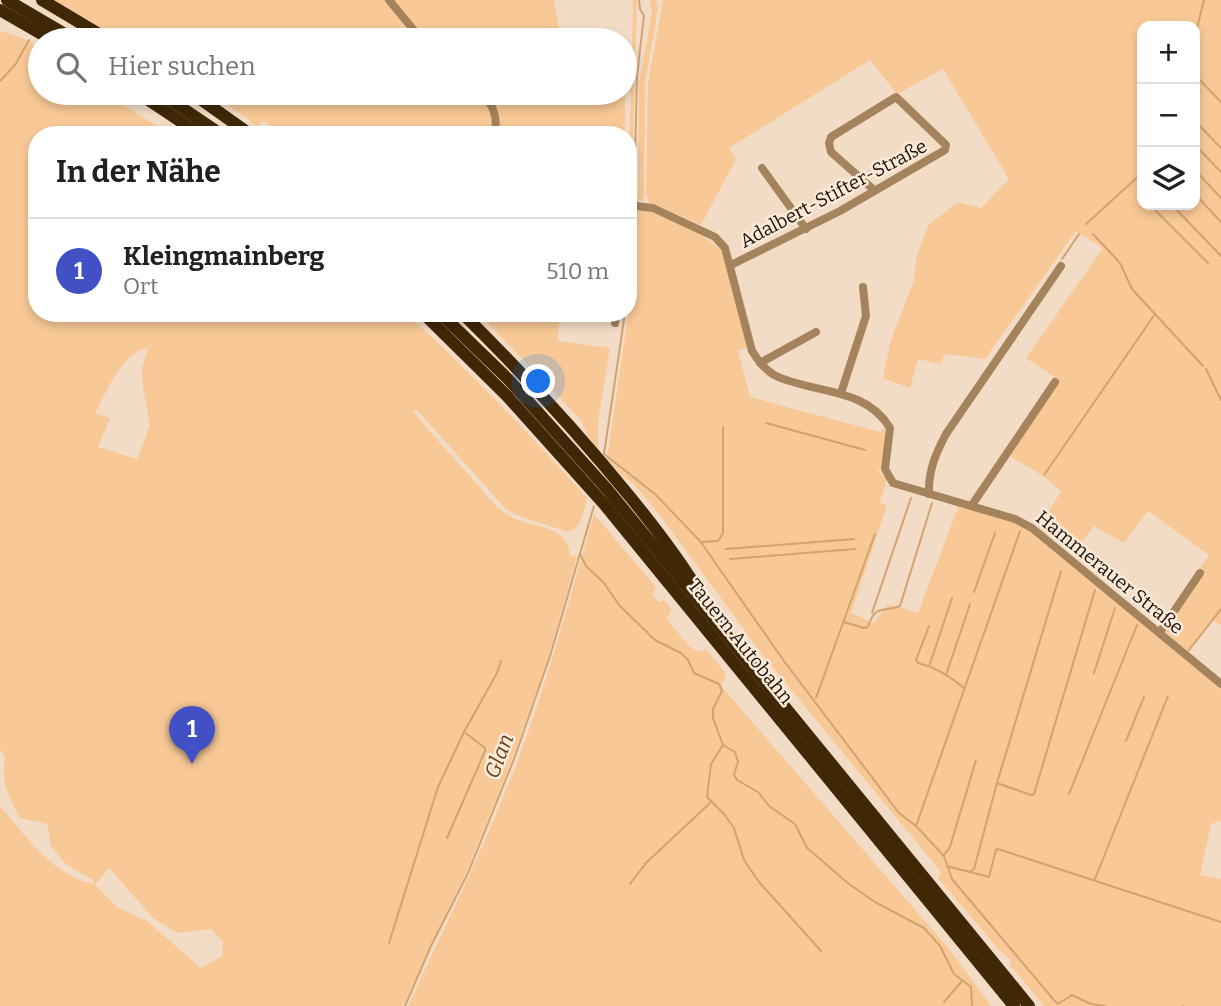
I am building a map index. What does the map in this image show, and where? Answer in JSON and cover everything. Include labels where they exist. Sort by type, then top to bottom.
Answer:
[{"type":"highway","points":[[7,0],[55,28]]},
{"type":"highway","points":[[42,0],[89,28]]},
{"type":"highway","points":[[0,10],[31,28]]},
{"type":"highway","points":[[156,105],[188,126]]},
{"type":"highway","points":[[178,105],[209,126]]},
{"type":"highway","points":[[209,105],[238,126]]},
{"type":"highway","name":"Tauern Autobahn","points":[[432,322],[507,396],[604,504],[1006,1000],[1014,1006]]},
{"type":"highway","points":[[449,322],[509,380],[592,472],[720,628]]},
{"type":"highway","points":[[471,322],[610,472],[686,569],[720,628]]},
{"type":"highway","name":"Tauern Autobahn","points":[[720,628],[1029,1006]]},
{"type":"street","points":[[389,0],[412,28]]},
{"type":"street","name":"Adalbert-Stifter-Straße","points":[[731,265],[806,229],[874,191],[944,150],[946,145],[896,97],[831,138],[829,143],[831,152],[874,191]]},
{"type":"street","points":[[491,105],[496,116],[495,126]]},
{"type":"street","points":[[762,168],[806,229]]},
{"type":"street","points":[[637,206],[646,206],[715,237],[725,248],[752,351],[760,363],[816,332]]},
{"type":"street","points":[[929,494],[928,482],[933,463],[946,434],[1061,266]]},
{"type":"street","points":[[841,393],[866,316],[863,287]]},
{"type":"street","name":"Hammerauer Straße","points":[[760,363],[773,374],[841,393],[870,407],[890,428],[886,468],[890,480],[898,485],[1015,519],[1032,528],[1221,684]]},
{"type":"street","points":[[972,505],[1055,382]]},
{"type":"street","points":[[1160,632],[1200,573]]},
{"type":"shaded area","points":[[54,0],[554,0],[559,28],[102,28]]},
{"type":"shaded area","points":[[633,0],[637,0],[636,28],[632,28]]},
{"type":"shaded area","points":[[649,0],[658,0],[658,8],[645,84],[644,200],[638,201],[639,85],[652,12]]},
{"type":"shaded area","points":[[663,0],[1221,0],[1221,625],[1212,620],[1189,652],[1164,631],[1203,571],[1200,568],[1209,555],[1148,511],[1124,543],[1094,526],[1076,550],[1070,552],[1039,527],[1061,491],[1009,455],[1059,380],[1026,358],[1103,248],[1076,231],[985,359],[945,354],[940,364],[918,359],[910,388],[883,378],[890,343],[914,280],[916,259],[928,225],[958,202],[981,208],[1009,179],[943,69],[897,94],[870,60],[729,148],[736,159],[701,225],[649,202],[646,194],[648,83]]},
{"type":"shaded area","points":[[0,31],[28,41],[28,105],[123,105],[157,126],[28,126],[28,322],[415,322],[476,380],[587,498],[580,522],[569,532],[516,515],[505,508],[416,409],[413,411],[497,507],[508,515],[563,537],[570,555],[577,557],[546,665],[509,767],[470,864],[403,1006],[0,1006],[0,806],[30,842],[53,864],[80,880],[94,884],[93,880],[66,864],[51,846],[47,824],[20,818],[7,789],[5,758],[0,749]],"holes":[[[148,348],[142,367],[150,425],[137,459],[98,447],[110,418],[95,413],[123,365],[138,351]],[[109,868],[153,918],[177,933],[211,929],[223,941],[222,956],[201,968],[147,921],[117,907],[95,885]]]},
{"type":"shaded area","points":[[228,105],[625,105],[625,126],[272,126],[264,121],[257,126]]},
{"type":"shaded area","points":[[630,105],[634,105],[633,126],[630,126]]},
{"type":"shaded area","points":[[637,208],[644,208],[698,233],[724,255],[747,348],[738,350],[750,397],[880,432],[885,427],[886,442],[878,471],[887,479],[880,503],[887,505],[851,613],[874,623],[888,604],[918,613],[959,505],[1019,523],[1031,531],[1221,687],[1221,821],[1211,824],[1200,875],[1221,879],[1221,1006],[1044,1006],[1011,966],[1010,959],[1000,951],[938,878],[941,872],[765,658],[662,518],[634,484],[621,475],[607,459],[627,322],[637,322]]},
{"type":"shaded area","points":[[487,322],[559,322],[558,341],[610,348],[598,422],[598,449],[580,419]]},
{"type":"shaded area","points":[[594,514],[656,587],[652,595],[659,602],[664,600],[672,610],[667,619],[689,646],[699,652],[706,649],[726,674],[721,686],[950,950],[991,1006],[408,1006],[485,839],[522,750],[555,650]]},
{"type":"waterway","name":"Glan","points":[[637,75],[644,16],[639,0]]},
{"type":"waterway","points":[[1199,21],[1204,0]]},
{"type":"waterway","points":[[0,81],[15,65],[28,42]]},
{"type":"waterway","points":[[1200,80],[1221,102]]},
{"type":"waterway","name":"Glan","points":[[636,105],[636,126]]},
{"type":"waterway","points":[[1200,126],[1221,148]]},
{"type":"waterway","points":[[1197,147],[1221,172]]},
{"type":"waterway","points":[[1200,175],[1221,198]]},
{"type":"waterway","points":[[1086,224],[1137,178]]},
{"type":"waterway","points":[[1200,199],[1221,222]]},
{"type":"waterway","points":[[1155,210],[1208,263]]},
{"type":"waterway","points":[[1177,210],[1221,256]]},
{"type":"waterway","points":[[1062,259],[1079,234]]},
{"type":"waterway","points":[[1093,234],[1120,263],[1132,289],[1203,366]]},
{"type":"waterway","points":[[1044,475],[1155,314]]},
{"type":"waterway","points":[[624,322],[604,454],[655,494],[700,541],[784,661],[899,813],[916,826],[944,856],[952,879],[1053,999],[1058,1004],[1072,995],[1091,1004],[1106,1006]]},
{"type":"waterway","points":[[1206,369],[1221,400]]},
{"type":"waterway","points":[[766,423],[865,450]]},
{"type":"waterway","points":[[702,542],[718,541],[723,533],[723,427]]},
{"type":"waterway","points":[[872,613],[911,498]]},
{"type":"waterway","points":[[844,622],[868,627],[876,612],[900,606],[932,503]]},
{"type":"waterway","name":"Glan","points":[[405,1006],[431,946],[468,873],[514,759],[550,656],[594,506]]},
{"type":"waterway","points":[[916,826],[1020,531]]},
{"type":"waterway","points":[[974,592],[995,533]]},
{"type":"waterway","points":[[816,698],[875,534]]},
{"type":"waterway","points":[[726,549],[854,539]]},
{"type":"waterway","points":[[730,559],[855,549]]},
{"type":"waterway","points":[[580,554],[586,566],[604,583],[619,605],[655,640],[681,653],[694,673],[719,684],[722,691],[713,709],[713,718],[723,745],[711,764],[707,797],[734,828],[744,860],[759,882],[821,951]]},
{"type":"waterway","points":[[970,872],[974,869],[1061,571]]},
{"type":"waterway","points":[[997,783],[1034,794],[1095,590]]},
{"type":"waterway","points":[[930,664],[952,598]]},
{"type":"waterway","points":[[946,675],[970,604]]},
{"type":"waterway","points":[[1094,673],[1115,608]]},
{"type":"waterway","points":[[1189,650],[1221,609]]},
{"type":"waterway","points":[[1069,794],[1137,625]]},
{"type":"waterway","points":[[929,626],[916,660],[964,688]]},
{"type":"waterway","points":[[389,943],[438,787],[501,661]]},
{"type":"waterway","points":[[1095,879],[1168,696]]},
{"type":"waterway","points":[[1126,741],[1144,697]]},
{"type":"waterway","points":[[447,838],[485,751],[485,748],[464,732]]},
{"type":"waterway","points":[[723,745],[735,752],[738,762],[734,774],[737,780],[758,792],[769,806],[795,824],[807,848],[875,902],[924,928],[940,946],[954,974],[971,987],[972,1006]]},
{"type":"waterway","points":[[944,855],[950,847],[976,760]]},
{"type":"waterway","points":[[630,884],[646,863],[710,803]]},
{"type":"waterway","points":[[947,866],[989,877],[998,849],[1221,922]]},
{"type":"waterway","points":[[944,1002],[962,981]]},
{"type":"place","name":"Kleingmainberg","points":[[192,764]]}]
